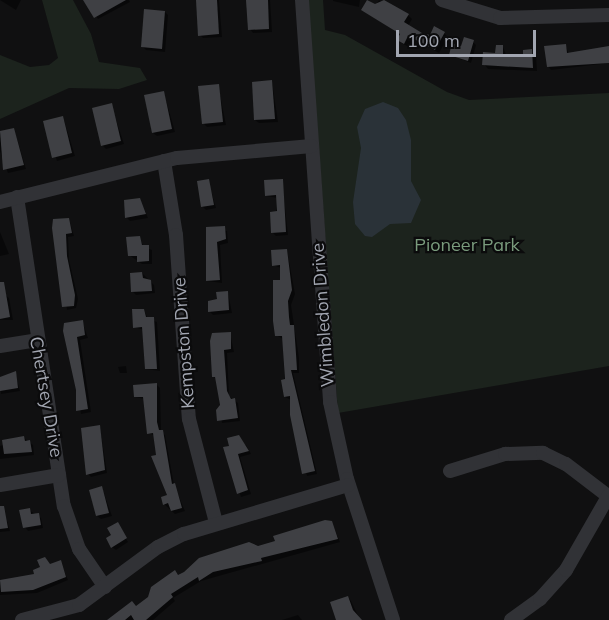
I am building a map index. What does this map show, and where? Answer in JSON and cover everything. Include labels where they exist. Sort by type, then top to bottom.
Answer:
[{"type":"street","name":"Wimbledon Drive","points":[[302,0],[328,391],[348,485],[393,620]]},
{"type":"street","points":[[442,0],[500,18],[609,15]]},
{"type":"street","points":[[0,202],[164,161],[215,153],[311,146]]},
{"type":"street","name":"Kempston Drive","points":[[164,161],[175,229],[189,419],[216,523]]},
{"type":"street","name":"Chertsey Drive","points":[[17,197],[26,237],[36,340],[59,475],[76,541],[105,587]]},
{"type":"street","points":[[0,346],[36,340]]},
{"type":"street","points":[[450,471],[505,454],[543,453],[566,464],[609,495],[566,570],[540,599],[511,620]]},
{"type":"street","points":[[0,485],[59,475]]},
{"type":"street","points":[[22,620],[67,610],[105,587],[166,543],[216,523],[348,485]]},
{"type":"green space","points":[[42,0],[73,0],[91,34],[99,62],[140,68],[147,80],[119,89],[69,88],[0,119],[0,55],[30,67],[49,65],[58,58]]},
{"type":"green space","name":"Pioneer Park","points":[[308,0],[323,0],[325,30],[345,35],[447,92],[469,100],[609,93],[609,366],[338,413]]},
{"type":"shaded area","points":[[383,102],[398,108],[406,120],[411,140],[411,181],[421,200],[411,223],[390,224],[372,237],[365,236],[355,224],[353,202],[361,148],[357,127],[365,109]]},
{"type":"building","points":[[83,0],[126,0],[94,18]]},
{"type":"building","points":[[196,0],[217,0],[219,34],[198,36]]},
{"type":"building","points":[[246,0],[268,0],[269,29],[248,30]]},
{"type":"building","points":[[367,0],[375,4],[384,0],[409,14],[404,22],[422,33],[430,35],[434,26],[445,32],[435,50],[408,36],[404,44],[397,40],[400,34],[361,10]]},
{"type":"building","points":[[144,9],[165,11],[162,49],[141,47]]},
{"type":"building","points":[[464,37],[474,40],[468,61],[449,55],[452,43],[461,46]]},
{"type":"building","points":[[566,44],[567,53],[609,46],[609,63],[547,67],[544,46]]},
{"type":"building","points":[[496,45],[503,45],[503,56],[523,55],[523,50],[532,49],[533,68],[482,65],[483,52],[495,53]]},
{"type":"building","points":[[272,80],[275,119],[254,120],[252,82]]},
{"type":"building","points":[[219,84],[223,122],[202,124],[198,86]]},
{"type":"building","points":[[164,91],[172,129],[152,133],[144,95]]},
{"type":"building","points":[[112,103],[121,141],[101,146],[92,108]]},
{"type":"building","points":[[63,116],[72,153],[52,158],[43,121]]},
{"type":"building","points":[[14,128],[24,165],[3,170],[0,131]]},
{"type":"building","points":[[209,179],[214,205],[201,207],[197,181]]},
{"type":"building","points":[[283,179],[286,232],[271,233],[270,212],[277,211],[276,195],[265,196],[264,180]]},
{"type":"building","points":[[140,198],[146,214],[125,218],[124,200]]},
{"type":"building","points":[[69,218],[72,233],[66,234],[67,256],[75,295],[74,306],[62,307],[52,228],[53,219]]},
{"type":"building","points":[[225,226],[226,239],[217,242],[220,280],[206,281],[206,227]]},
{"type":"building","points":[[140,236],[142,245],[149,245],[149,261],[137,262],[137,256],[128,256],[126,237]]},
{"type":"building","points":[[287,249],[292,290],[288,301],[289,317],[290,325],[294,325],[297,370],[291,370],[315,471],[302,474],[290,415],[290,396],[284,397],[281,380],[285,379],[282,336],[275,336],[273,321],[273,280],[280,280],[280,265],[272,266],[271,250]]},
{"type":"building","points":[[142,272],[143,278],[151,280],[152,291],[131,292],[130,273]]},
{"type":"building","points":[[0,282],[4,282],[10,317],[0,319]]},
{"type":"building","points":[[228,291],[229,310],[208,312],[208,301],[217,299],[216,292]]},
{"type":"building","points":[[132,309],[144,309],[146,317],[154,317],[157,369],[145,369],[142,327],[133,328]]},
{"type":"building","points":[[83,320],[85,335],[77,337],[88,409],[76,411],[76,390],[63,331],[64,323]]},
{"type":"building","points":[[231,332],[231,349],[224,350],[227,391],[231,399],[235,398],[238,418],[217,421],[216,410],[220,405],[215,377],[212,377],[210,341],[212,333]]},
{"type":"building","points":[[16,371],[18,388],[0,391],[0,377]]},
{"type":"building","points":[[157,383],[157,422],[159,430],[163,430],[172,484],[175,483],[182,508],[171,511],[168,503],[163,505],[161,497],[167,495],[151,456],[156,455],[153,433],[147,434],[143,397],[134,397],[133,385]]},
{"type":"building","points":[[100,425],[105,470],[86,475],[81,428]]},
{"type":"building","points":[[239,435],[249,451],[238,454],[248,490],[237,494],[223,447],[229,446],[227,438]]},
{"type":"building","points":[[24,436],[25,441],[30,440],[32,452],[4,454],[2,440]]},
{"type":"building","points":[[102,486],[109,513],[96,516],[89,490]]},
{"type":"building","points":[[0,506],[4,506],[8,528],[0,529]]},
{"type":"building","points":[[30,508],[31,514],[39,513],[41,525],[23,528],[19,510]]},
{"type":"building","points":[[325,520],[332,521],[338,539],[261,558],[262,561],[213,572],[199,581],[198,577],[171,594],[173,597],[146,620],[134,620],[131,615],[125,620],[107,620],[132,601],[136,606],[148,597],[151,587],[175,570],[178,575],[184,572],[199,558],[249,542],[258,546],[275,541],[273,536]]},
{"type":"building","points":[[118,522],[127,538],[111,548],[106,538],[111,535],[107,528]]},
{"type":"building","points":[[45,557],[50,564],[61,560],[66,577],[33,590],[1,592],[0,580],[34,574],[33,570],[40,567],[37,560]]},
{"type":"building","points":[[348,596],[353,610],[362,620],[336,620],[330,602]]}]
